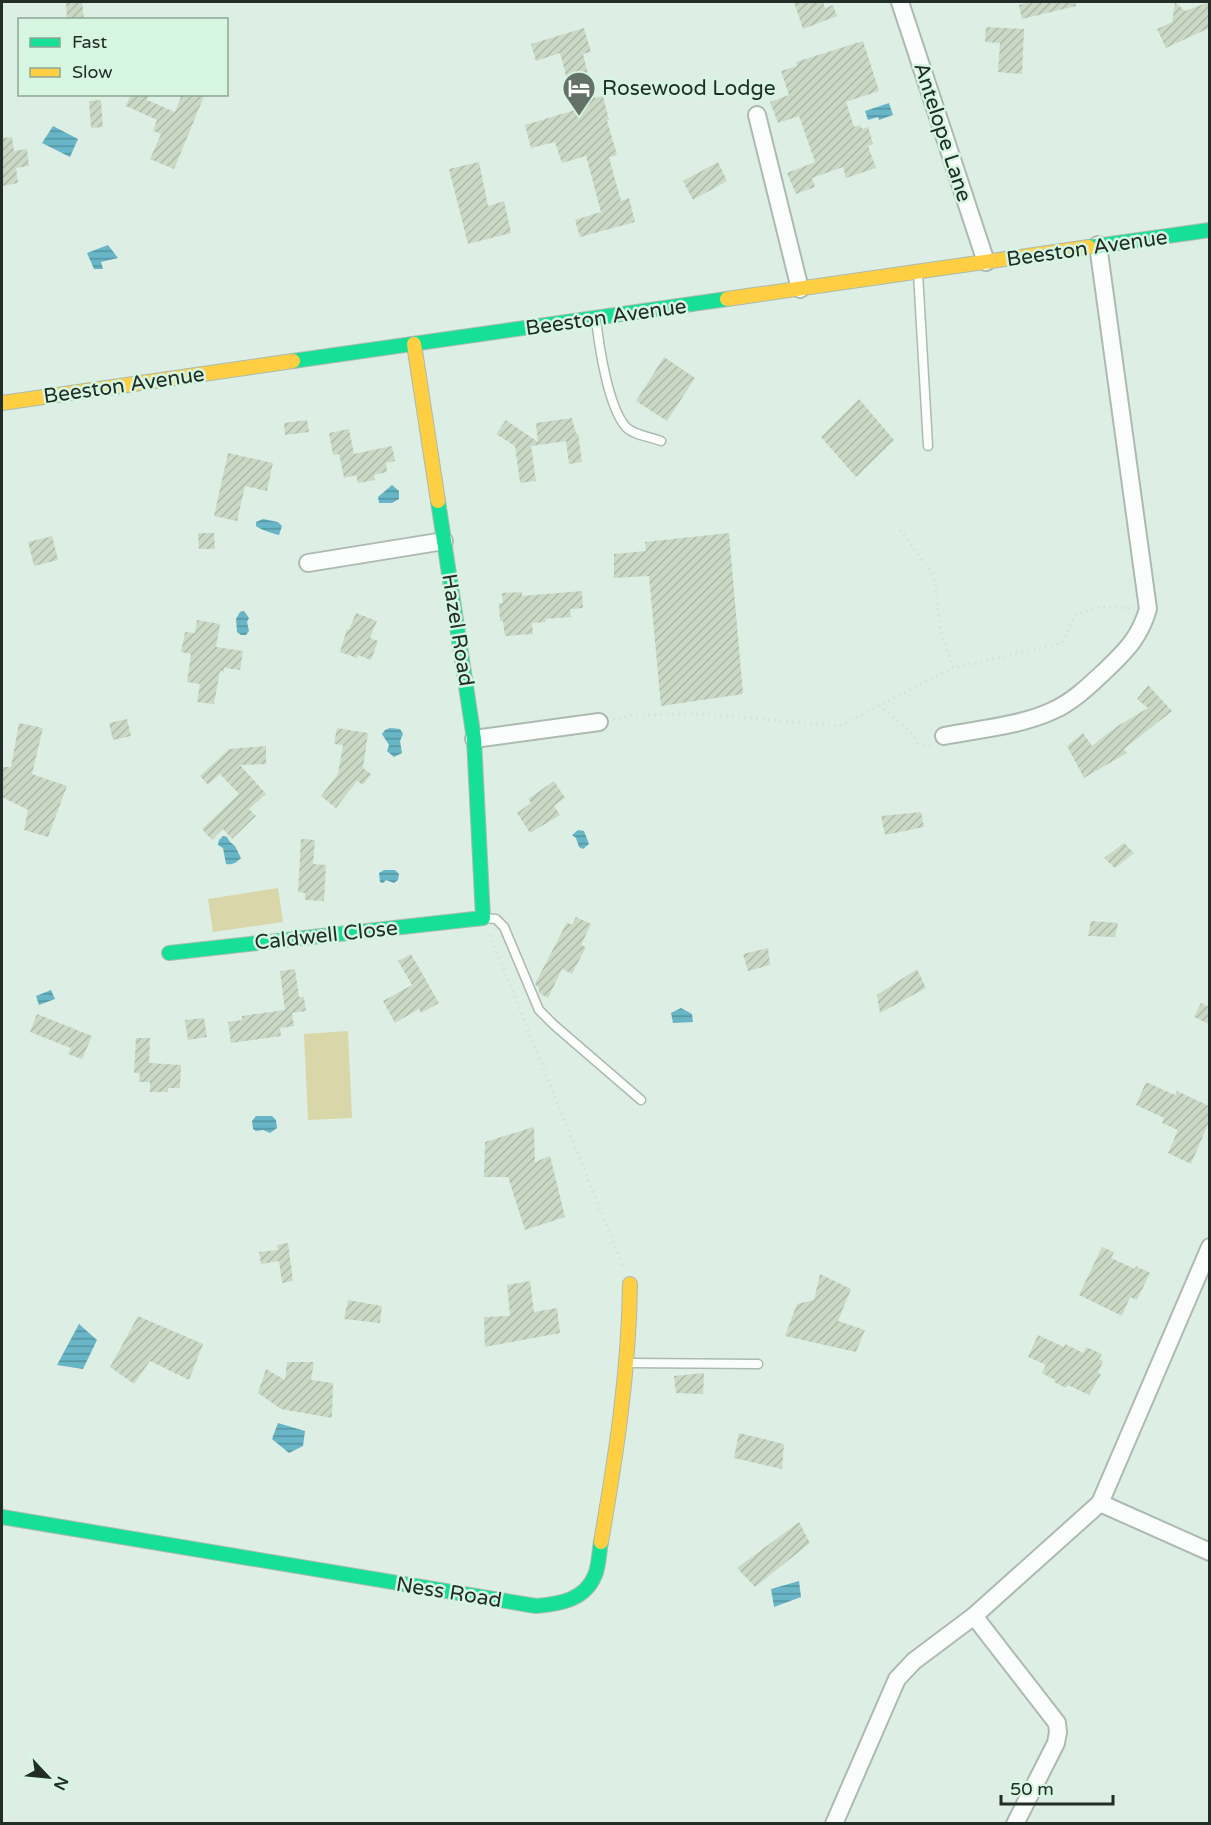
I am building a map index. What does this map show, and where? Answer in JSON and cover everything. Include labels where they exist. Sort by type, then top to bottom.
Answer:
[{"type":"street","name":"Antelope Lane","points":[[900,2],[986,262]]},
{"type":"street","points":[[756,115],[800,289]]},
{"type":"street","name":"Beeston Avenue","points":[[2,403],[1209,230]]},
{"type":"street","points":[[944,735],[1017,723],[1053,711],[1078,695],[1130,647],[1142,627],[1148,609],[1098,245]]},
{"type":"street","name":"Hazel Road","points":[[414,344],[474,739],[483,918]]},
{"type":"street","points":[[308,563],[444,541]]},
{"type":"street","points":[[474,739],[599,722]]},
{"type":"street","name":"Caldwell Close","points":[[169,953],[483,918]]},
{"type":"street","points":[[834,1824],[897,1679],[914,1661],[974,1616],[1100,1503],[1205,1270],[1209,1247]]},
{"type":"street","name":"Ness Road","points":[[2,1517],[536,1606],[559,1605],[580,1596],[595,1575],[623,1418],[631,1325],[630,1284]]},
{"type":"street","points":[[1100,1503],[1209,1552]]},
{"type":"street","points":[[974,1616],[1057,1723],[1059,1731],[1056,1743],[1015,1824]]},
{"type":"lane","points":[[918,272],[928,446]]},
{"type":"lane","points":[[596,318],[601,359],[621,418],[628,429],[661,441]]},
{"type":"lane","points":[[483,918],[496,919],[504,927],[539,1010],[554,1026],[641,1100]]},
{"type":"lane","points":[[628,1363],[758,1364]]},
{"type":"path","points":[[900,530],[934,576],[940,630],[953,668]]},
{"type":"path","points":[[599,722],[632,715],[706,714],[839,726],[953,668],[1062,643],[1075,615],[1101,607],[1148,609]]},
{"type":"path","points":[[879,705],[910,732],[918,743],[930,746],[944,735]]},
{"type":"path","points":[[483,918],[630,1284]]},
{"type":"shaded area","points":[[278,888],[283,922],[213,932],[208,899]]},
{"type":"shaded area","points":[[348,1031],[352,1118],[308,1120],[304,1034]]},
{"type":"water","points":[[889,103],[893,115],[879,120],[878,117],[868,120],[865,111]]},
{"type":"water","points":[[53,126],[78,139],[70,157],[42,143]]},
{"type":"water","points":[[108,245],[118,258],[101,262],[103,269],[94,269],[87,253]]},
{"type":"water","points":[[392,485],[399,491],[399,499],[392,503],[379,503],[378,497]]},
{"type":"water","points":[[263,519],[278,522],[282,526],[279,535],[256,526],[256,522]]},
{"type":"water","points":[[244,611],[249,618],[247,622],[249,631],[246,635],[241,635],[237,632],[236,619],[240,612]]},
{"type":"water","points":[[390,728],[400,729],[403,734],[400,741],[402,753],[394,757],[387,751],[389,745],[382,734]]},
{"type":"water","points":[[578,830],[584,831],[589,844],[583,849],[579,847],[576,838],[572,835]]},
{"type":"water","points":[[223,836],[235,846],[241,858],[234,863],[226,864],[223,848],[218,845]]},
{"type":"water","points":[[384,870],[395,870],[399,874],[398,880],[394,883],[386,880],[383,883],[380,882],[379,873]]},
{"type":"water","points":[[51,990],[55,999],[39,1005],[36,996]]},
{"type":"water","points":[[681,1008],[692,1014],[693,1022],[673,1023],[671,1013]]},
{"type":"water","points":[[256,1116],[272,1116],[276,1120],[277,1128],[270,1133],[263,1130],[256,1131],[253,1129],[252,1121]]},
{"type":"water","points":[[79,1324],[97,1340],[83,1369],[57,1365]]},
{"type":"water","points":[[278,1423],[305,1431],[303,1446],[289,1453],[272,1439]]},
{"type":"water","points":[[799,1581],[801,1597],[774,1607],[771,1589]]},
{"type":"building","points":[[66,2],[82,2],[84,18],[67,18]]},
{"type":"building","points":[[794,2],[823,2],[825,8],[833,5],[837,16],[803,29]]},
{"type":"building","points":[[1031,2],[1075,2],[1076,6],[1022,19],[1019,5]]},
{"type":"building","points":[[1175,2],[1185,11],[1209,2],[1209,28],[1166,48],[1157,29],[1172,22]]},
{"type":"building","points":[[986,27],[1024,29],[1022,74],[998,72],[1000,43],[985,42]]},
{"type":"building","points":[[584,28],[591,52],[583,54],[588,74],[595,98],[603,96],[617,155],[609,157],[621,201],[629,198],[635,222],[580,237],[575,220],[601,212],[586,156],[562,163],[555,142],[531,148],[525,125],[575,110],[560,53],[536,61],[531,44]]},
{"type":"building","points":[[863,41],[879,91],[846,102],[854,127],[860,125],[862,129],[868,127],[873,144],[868,146],[876,168],[846,178],[843,167],[812,178],[815,187],[796,194],[787,173],[815,162],[799,116],[778,123],[770,102],[789,95],[781,71],[797,66],[796,62]]},
{"type":"building","points":[[130,96],[148,96],[147,100],[175,112],[181,96],[204,96],[174,169],[150,159],[161,134],[153,131],[157,120],[126,106]]},
{"type":"building","points":[[101,100],[103,127],[91,128],[89,101]]},
{"type":"building","points":[[12,137],[14,151],[27,149],[29,166],[16,168],[18,183],[2,186],[2,138]]},
{"type":"building","points":[[479,162],[488,206],[504,201],[511,233],[468,244],[449,169]]},
{"type":"building","points":[[718,162],[727,181],[693,200],[683,181]]},
{"type":"building","points":[[664,357],[695,378],[667,421],[636,401]]},
{"type":"building","points":[[859,399],[894,440],[856,477],[821,437]]},
{"type":"building","points":[[572,418],[576,434],[578,433],[582,462],[569,464],[566,441],[531,446],[536,481],[520,483],[515,446],[496,434],[506,420],[538,442],[536,423]]},
{"type":"building","points":[[307,420],[309,432],[285,435],[284,423]]},
{"type":"building","points":[[349,429],[354,454],[392,446],[395,461],[386,463],[387,472],[374,475],[375,480],[358,483],[356,475],[344,478],[339,454],[333,455],[329,433]]},
{"type":"building","points":[[228,453],[273,463],[267,491],[245,486],[237,521],[214,516]]},
{"type":"building","points":[[198,533],[214,533],[215,549],[199,549]]},
{"type":"building","points":[[729,533],[743,694],[661,706],[649,576],[614,578],[614,554],[646,551],[645,542]]},
{"type":"building","points":[[52,536],[58,560],[34,566],[28,542]]},
{"type":"building","points":[[582,591],[583,608],[570,609],[571,617],[545,619],[546,622],[532,623],[533,634],[505,636],[503,621],[500,621],[499,603],[503,603],[502,593],[522,592],[522,596]]},
{"type":"building","points":[[356,613],[377,621],[370,638],[378,641],[371,660],[340,652],[347,629],[349,630]]},
{"type":"building","points":[[197,620],[220,624],[216,647],[243,651],[240,670],[224,668],[224,672],[220,671],[214,704],[197,702],[200,684],[187,682],[191,654],[181,652],[185,632],[195,633]]},
{"type":"building","points":[[1148,685],[1172,711],[1124,749],[1127,753],[1084,778],[1067,746],[1083,733],[1092,746],[1116,727],[1148,708],[1137,699]]},
{"type":"building","points":[[127,719],[131,736],[113,740],[109,723]]},
{"type":"building","points":[[19,723],[43,728],[32,774],[67,786],[48,837],[24,830],[28,810],[2,797],[2,767],[11,767]]},
{"type":"building","points":[[337,728],[368,733],[363,768],[371,774],[363,785],[357,781],[336,808],[321,796],[338,774],[343,745],[334,744]]},
{"type":"building","points":[[266,746],[266,764],[240,765],[266,794],[249,809],[256,816],[232,839],[223,829],[212,840],[202,829],[239,794],[220,774],[208,785],[200,776],[229,749]]},
{"type":"building","points":[[554,781],[565,798],[554,806],[560,815],[530,833],[517,813],[531,803],[528,799]]},
{"type":"building","points":[[921,812],[924,827],[885,835],[881,816]]},
{"type":"building","points":[[301,839],[315,840],[313,864],[326,865],[324,901],[305,900],[305,893],[298,892]]},
{"type":"building","points":[[1124,843],[1134,853],[1115,868],[1104,858]]},
{"type":"building","points":[[576,917],[591,924],[581,945],[586,947],[572,974],[562,969],[548,998],[539,993],[539,988],[535,984],[567,922],[572,925]]},
{"type":"building","points":[[1091,921],[1118,923],[1115,937],[1088,936]]},
{"type":"building","points":[[768,948],[770,965],[748,971],[743,954]]},
{"type":"building","points":[[411,954],[439,1003],[421,1013],[419,1009],[395,1023],[383,1001],[412,985],[398,961]]},
{"type":"building","points":[[295,969],[299,997],[304,997],[306,1011],[292,1013],[294,1026],[280,1028],[281,1036],[231,1043],[228,1022],[242,1020],[242,1016],[285,1010],[280,971]]},
{"type":"building","points":[[917,969],[926,988],[880,1013],[877,995]]},
{"type":"building","points":[[1201,1003],[1209,1007],[1209,1024],[1194,1017]]},
{"type":"building","points":[[37,1014],[92,1036],[82,1059],[68,1054],[71,1048],[30,1032]]},
{"type":"building","points":[[204,1018],[207,1037],[188,1040],[185,1020]]},
{"type":"building","points":[[136,1038],[150,1038],[149,1063],[181,1065],[180,1088],[168,1088],[168,1092],[150,1092],[150,1082],[139,1082],[140,1073],[134,1073]]},
{"type":"building","points":[[1146,1082],[1175,1095],[1177,1091],[1209,1106],[1209,1122],[1191,1164],[1168,1153],[1178,1130],[1162,1123],[1164,1118],[1136,1105]]},
{"type":"building","points":[[534,1127],[535,1162],[550,1156],[565,1217],[525,1230],[508,1177],[484,1177],[485,1142]]},
{"type":"building","points":[[288,1243],[293,1281],[282,1283],[279,1261],[261,1264],[259,1252],[278,1250],[277,1245]]},
{"type":"building","points":[[1102,1247],[1114,1252],[1111,1258],[1150,1273],[1137,1300],[1130,1297],[1122,1316],[1079,1295]]},
{"type":"building","points":[[820,1274],[851,1289],[838,1321],[865,1330],[856,1352],[785,1336],[797,1304],[814,1300]]},
{"type":"building","points":[[530,1281],[534,1312],[557,1308],[560,1333],[485,1347],[484,1317],[510,1316],[507,1285]]},
{"type":"building","points":[[348,1300],[382,1306],[380,1323],[344,1319]]},
{"type":"building","points":[[138,1316],[203,1344],[189,1380],[150,1361],[134,1384],[110,1367]]},
{"type":"building","points":[[1038,1335],[1083,1353],[1086,1347],[1102,1354],[1099,1359],[1103,1361],[1098,1373],[1101,1374],[1089,1395],[1068,1385],[1066,1388],[1054,1382],[1055,1380],[1042,1373],[1046,1365],[1028,1357]]},
{"type":"building","points":[[287,1362],[314,1362],[311,1380],[333,1383],[332,1418],[281,1409],[258,1393],[266,1369],[285,1380]]},
{"type":"building","points":[[704,1373],[703,1394],[676,1393],[674,1376]]},
{"type":"building","points":[[739,1433],[784,1444],[782,1469],[734,1458]]},
{"type":"building","points":[[799,1522],[810,1543],[755,1587],[737,1568]]},
{"type":"traffic: fast","points":[[1089,247],[1210,230]]},
{"type":"traffic: fast","points":[[293,361],[727,299]]},
{"type":"traffic: fast","points":[[169,953],[483,918],[474,739],[438,501]]},
{"type":"traffic: fast","points":[[2,1517],[536,1606],[563,1602],[585,1590],[596,1571],[601,1542]]},
{"type":"traffic: slow","points":[[727,299],[1089,247]]},
{"type":"traffic: slow","points":[[414,344],[438,501]]},
{"type":"traffic: slow","points":[[2,403],[293,361]]},
{"type":"traffic: slow","points":[[601,1542],[621,1413],[630,1284]]},
{"type":"place","name":"Rosewood Lodge","points":[[579,117]]}]
